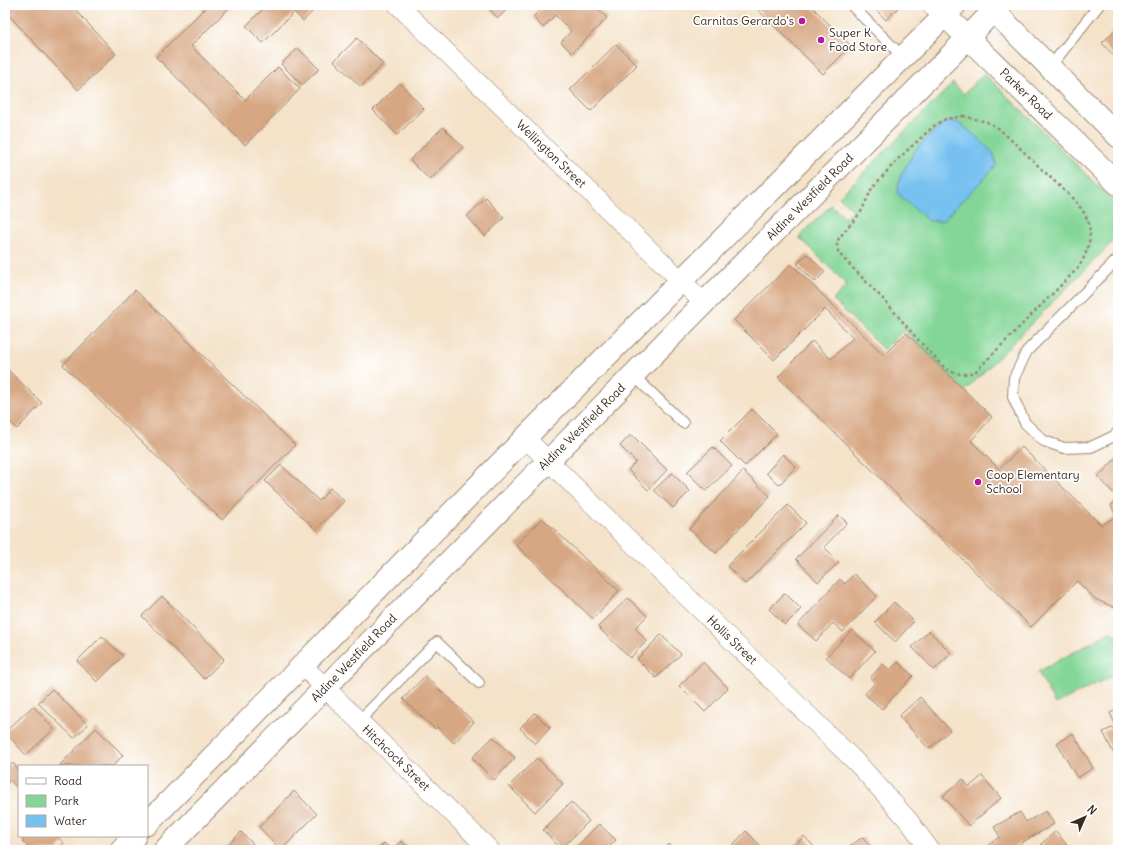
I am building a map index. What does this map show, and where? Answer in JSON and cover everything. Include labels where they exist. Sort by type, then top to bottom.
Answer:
[{"type":"main road","points":[[994,7],[1050,67],[1118,136]]},
{"type":"main road","name":"Aldine Westfield Road","points":[[165,850],[704,303],[969,38],[994,7]]},
{"type":"main road","points":[[148,823],[424,541],[903,57],[944,8]]},
{"type":"main road","name":"Parker Road","points":[[944,8],[969,38],[1118,184]]},
{"type":"main road","points":[[424,541],[447,563]]},
{"type":"main road","points":[[121,850],[134,837]]},
{"type":"street","name":"Wellington Street","points":[[398,5],[704,303]]},
{"type":"street","name":"Hollis Street","points":[[526,438],[860,766],[908,820],[930,850]]},
{"type":"street","name":"Hitchcock Street","points":[[302,665],[490,850]]},
{"type":"lane","points":[[851,5],[903,57]]},
{"type":"lane","points":[[1050,67],[1099,5]]},
{"type":"lane","points":[[1118,259],[1027,351],[1014,378],[1013,398],[1025,423],[1044,440],[1064,448],[1091,447],[1114,436],[1118,432]]},
{"type":"lane","points":[[633,375],[683,423]]},
{"type":"lane","points":[[359,721],[438,642],[479,683]]},
{"type":"path","points":[[963,116],[987,122],[998,128],[1078,204],[1088,221],[1090,241],[1086,255],[1078,268],[976,371],[968,374],[960,374],[945,368],[919,341],[885,301],[842,257],[838,251],[837,244],[861,212],[872,188],[899,158],[935,125],[946,119],[963,116]]},
{"type":"green space","points":[[984,73],[1118,206],[1118,236],[965,391],[904,330],[884,350],[833,300],[847,285],[799,237],[831,205],[845,218],[853,210],[839,197],[953,83],[964,94]]},
{"type":"green space","points":[[1110,632],[1118,635],[1118,673],[1055,704],[1038,672]]},
{"type":"water","points":[[948,120],[959,123],[977,137],[994,154],[996,166],[942,221],[929,221],[897,193],[900,177],[915,150],[933,132]]},
{"type":"building","points":[[5,5],[71,5],[116,54],[78,90],[5,11]]},
{"type":"building","points":[[208,5],[232,5],[191,46],[245,100],[278,67],[300,89],[245,145],[156,57]]},
{"type":"building","points":[[267,5],[319,5],[303,21],[294,12],[263,43],[246,26]]},
{"type":"building","points":[[485,5],[512,5],[498,18]]},
{"type":"building","points":[[545,5],[595,5],[607,18],[572,53],[561,42],[571,31],[555,15],[543,28],[533,17]]},
{"type":"building","points":[[753,5],[810,5],[851,46],[823,74]]},
{"type":"building","points":[[871,5],[901,5],[886,20]]},
{"type":"building","points":[[1118,27],[1118,60],[1102,43]]},
{"type":"building","points":[[357,38],[383,64],[361,87],[334,61]]},
{"type":"building","points":[[616,44],[637,65],[591,111],[570,90]]},
{"type":"building","points":[[298,48],[319,69],[302,85],[281,64]]},
{"type":"building","points":[[400,83],[424,109],[397,135],[373,110]]},
{"type":"building","points":[[443,127],[463,147],[430,180],[410,160]]},
{"type":"building","points":[[486,198],[504,218],[485,236],[467,216]]},
{"type":"building","points":[[807,254],[825,272],[815,282],[797,264]]},
{"type":"building","points":[[791,264],[884,355],[906,333],[992,417],[971,441],[999,469],[1022,447],[1101,525],[1116,517],[1111,505],[1118,499],[1118,609],[1095,599],[1077,581],[1031,627],[778,377],[812,341],[831,359],[853,338],[825,309],[774,360],[734,320]]},
{"type":"building","points":[[135,290],[295,445],[222,520],[63,365]]},
{"type":"building","points":[[5,367],[42,403],[17,429],[5,417]]},
{"type":"building","points":[[752,409],[777,434],[745,466],[720,441]]},
{"type":"building","points":[[631,434],[667,470],[648,490],[628,470],[636,462],[620,446]]},
{"type":"building","points":[[713,447],[732,466],[706,491],[687,472]]},
{"type":"building","points":[[783,454],[796,467],[779,485],[766,473]]},
{"type":"building","points":[[1118,456],[1118,498],[1098,477]]},
{"type":"building","points":[[281,465],[319,501],[330,488],[344,501],[316,530],[265,481]]},
{"type":"building","points":[[743,471],[770,496],[716,553],[689,529]]},
{"type":"building","points":[[672,473],[690,491],[673,508],[654,490]]},
{"type":"building","points":[[788,505],[806,523],[745,584],[727,566]]},
{"type":"building","points":[[839,515],[847,523],[824,547],[839,562],[818,582],[796,559]]},
{"type":"building","points":[[542,518],[619,591],[593,619],[516,545]]},
{"type":"building","points":[[854,574],[877,596],[843,632],[833,623],[816,641],[798,625],[840,579],[845,584]]},
{"type":"building","points":[[785,593],[801,609],[785,625],[769,609]]},
{"type":"building","points":[[162,596],[224,659],[204,679],[142,616]]},
{"type":"building","points":[[628,598],[647,616],[635,628],[647,641],[630,658],[598,627]]},
{"type":"building","points":[[894,602],[914,621],[895,642],[875,622]]},
{"type":"building","points":[[852,630],[875,651],[849,679],[826,657]]},
{"type":"building","points":[[929,631],[951,653],[934,670],[912,647]]},
{"type":"building","points":[[661,635],[681,654],[656,678],[637,659]]},
{"type":"building","points":[[102,636],[123,656],[97,682],[77,661]]},
{"type":"building","points":[[703,662],[728,688],[705,712],[679,686]]},
{"type":"building","points":[[898,662],[913,676],[882,709],[865,694],[875,683],[870,678],[883,664],[890,670]]},
{"type":"building","points":[[425,676],[474,722],[454,743],[437,727],[435,729],[403,699]]},
{"type":"building","points":[[52,689],[88,725],[74,738],[38,703]]},
{"type":"building","points":[[920,697],[950,730],[929,749],[899,716]]},
{"type":"building","points":[[33,706],[54,729],[26,755],[5,732]]},
{"type":"building","points":[[1118,709],[1118,754],[1115,756],[1103,732],[1116,726],[1110,713]]},
{"type":"building","points":[[535,713],[550,728],[535,744],[520,728]]},
{"type":"building","points":[[96,728],[123,755],[114,765],[60,765]]},
{"type":"building","points":[[1073,733],[1093,768],[1077,778],[1057,743]]},
{"type":"building","points":[[493,737],[515,758],[494,780],[472,758]]},
{"type":"building","points":[[537,758],[563,784],[535,812],[509,786]]},
{"type":"building","points":[[13,763],[18,770],[18,788],[5,775],[5,770]]},
{"type":"building","points":[[982,776],[1001,798],[969,826],[943,796],[963,779],[969,787]]},
{"type":"building","points":[[5,778],[9,782],[5,786]]},
{"type":"building","points":[[294,791],[317,814],[281,850],[259,827]]},
{"type":"building","points":[[571,802],[589,821],[561,849],[543,830]]},
{"type":"building","points":[[1046,811],[1054,824],[1009,850],[991,850],[988,845],[1000,837],[994,827],[1020,812],[1026,822]]},
{"type":"building","points":[[599,824],[616,840],[606,850],[573,850]]},
{"type":"building","points":[[746,831],[761,846],[757,850],[732,850],[730,848]]},
{"type":"building","points":[[1056,831],[1069,848],[1066,850],[1046,850],[1041,844]]},
{"type":"building","points":[[241,832],[259,850],[223,850]]},
{"type":"building","points":[[804,836],[817,850],[790,850]]},
{"type":"building","points":[[26,837],[58,837],[64,843],[57,850],[31,850],[22,841]]},
{"type":"building","points":[[863,837],[872,850],[846,849]]},
{"type":"building","points":[[401,841],[411,850],[393,850]]},
{"type":"building","points":[[384,843],[391,850],[378,850]]},
{"type":"building","points":[[668,844],[674,850],[663,850]]},
{"type":"place","name":"Carnitas Gerardo's","points":[[802,21]]},
{"type":"place","name":"Super K Food Store","points":[[821,40]]},
{"type":"place","name":"Coop Elementary School","points":[[978,482]]}]
